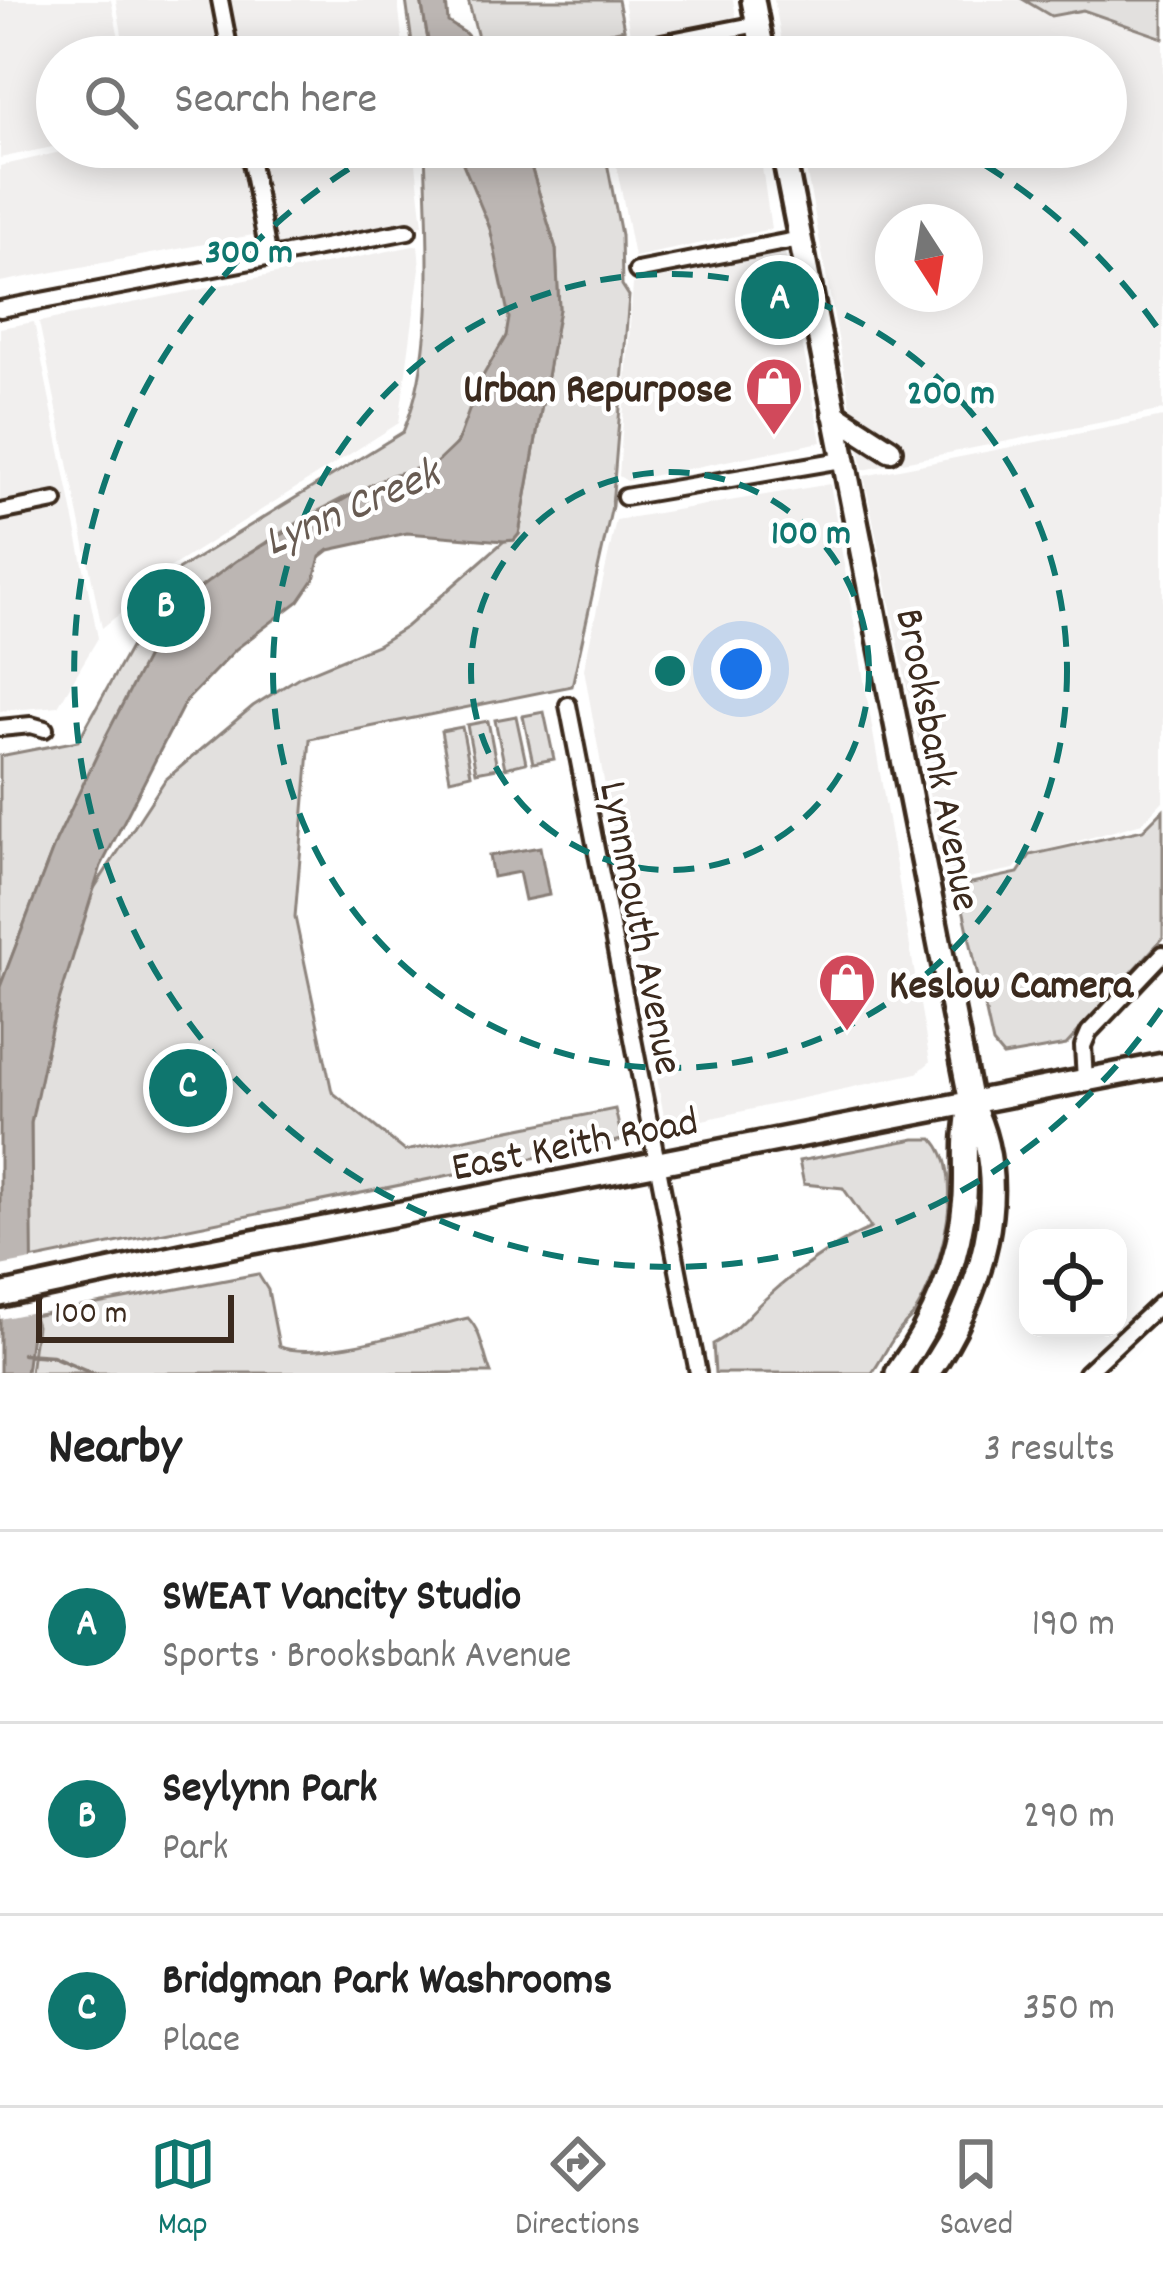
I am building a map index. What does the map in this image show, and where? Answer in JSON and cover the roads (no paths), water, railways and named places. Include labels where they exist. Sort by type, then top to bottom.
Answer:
[{"type":"main road","points":[[753,0],[760,36]]},
{"type":"main road","name":"Brooksbank Avenue","points":[[786,168],[971,1103]]},
{"type":"main road","points":[[834,414],[890,450]]},
{"type":"main road","name":"East Keith Road","points":[[0,1295],[1163,1065]]},
{"type":"main road","points":[[897,1373],[935,1311],[953,1261],[965,1196],[963,1138],[971,1103]]},
{"type":"main road","points":[[928,1373],[962,1316],[979,1269],[988,1223],[987,1133],[971,1103]]},
{"type":"street","points":[[220,0],[227,36]]},
{"type":"street","points":[[694,36],[758,23]]},
{"type":"street","points":[[252,168],[269,258]]},
{"type":"street","points":[[0,309],[408,231]]},
{"type":"street","points":[[637,271],[800,239]]},
{"type":"street","points":[[625,497],[842,460]]},
{"type":"street","points":[[0,512],[55,501]]},
{"type":"street","name":"Lynnmouth Avenue","points":[[568,705],[697,1373]]},
{"type":"street","points":[[0,728],[31,724],[45,729]]},
{"type":"street","points":[[1084,1080],[1083,1046],[1089,1032],[1163,954]]},
{"type":"street","points":[[1086,1373],[1163,1302]]},
{"type":"water","points":[[421,0],[446,0],[448,22],[468,36],[427,36]]},
{"type":"water","name":"Lynn Creek","points":[[465,168],[531,168],[556,249],[559,309],[519,534],[504,541],[407,533],[329,550],[320,557],[314,579],[299,601],[236,649],[185,702],[101,866],[52,1024],[31,1123],[33,1319],[26,1373],[0,1373],[0,987],[56,841],[153,645],[189,596],[236,561],[355,493],[392,475],[435,464],[457,443],[480,381],[506,336],[509,318],[490,228]]},
{"type":"water","points":[[540,847],[549,895],[525,900],[519,872],[493,877],[489,856]]},
{"type":"waterway","points":[[23,1354],[52,1356],[92,1373]]},
{"type":"place","name":"SWEAT Vancity Studio","points":[[780,300]]},
{"type":"place","name":"Urban Repurpose","points":[[774,437]]},
{"type":"place","name":"Seylynn Park","points":[[166,608]]},
{"type":"place","name":"Keslow Camera","points":[[847,1033]]},
{"type":"place","name":"Bridgman Park Washrooms","points":[[188,1088]]}]
